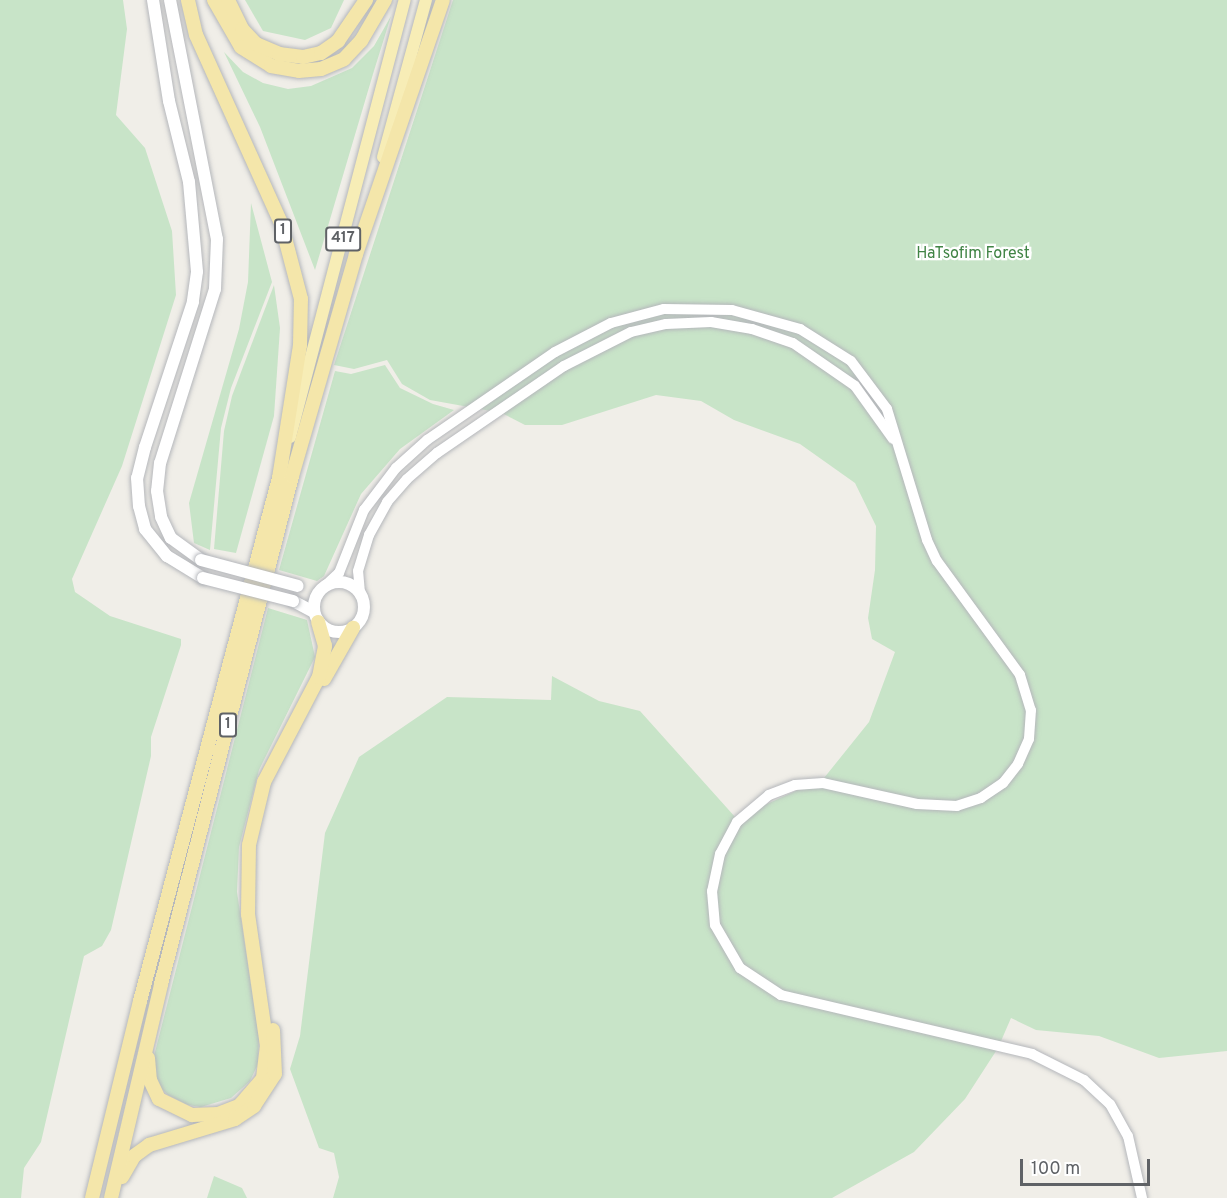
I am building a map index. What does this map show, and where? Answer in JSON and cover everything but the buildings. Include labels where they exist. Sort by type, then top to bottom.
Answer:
[{"type":"highway","name":"1","points":[[92,1198],[146,978],[279,478],[300,345],[301,299],[281,224],[196,35],[188,0]]},
{"type":"highway","points":[[214,0],[241,47],[271,66],[299,71],[321,69],[344,58],[361,41],[385,0]]},
{"type":"highway","points":[[228,0],[242,29],[256,44],[279,54],[303,57],[321,54],[338,41],[366,0]]},
{"type":"highway","name":"1","points":[[112,1198],[161,984],[292,476],[356,254],[443,0]]},
{"type":"highway","points":[[161,984],[148,1057],[154,1092],[165,1105],[180,1113],[218,1114],[248,1100],[262,1078],[267,1064],[247,891],[253,823],[264,782],[296,717],[312,691],[325,656],[324,634],[316,617]]},
{"type":"highway","points":[[296,717],[353,628]]},
{"type":"highway","points":[[112,1198],[134,1156],[159,1141],[235,1119],[254,1106],[267,1091],[275,1074],[277,1050],[257,968]]},
{"type":"main road","points":[[153,0],[169,101],[189,182],[197,272],[193,302],[137,478],[139,506],[145,529],[167,556],[203,578],[293,601],[338,633],[353,628],[364,608],[360,593],[349,584],[324,587],[297,586],[201,560],[171,538],[161,516],[157,491],[160,463],[215,289],[217,239],[170,0]]},
{"type":"main road","name":"417","points":[[279,478],[315,352],[405,0]]},
{"type":"main road","name":"417","points":[[356,254],[426,0]]},
{"type":"main road","points":[[316,617],[315,599],[324,587]]},
{"type":"street","points":[[324,587],[336,580],[354,529],[375,493],[427,440],[555,352],[611,323],[645,312],[689,306],[722,308],[776,320],[818,339],[851,361],[878,394],[897,432],[927,540],[938,561],[1012,662],[1023,682],[1031,710],[1024,751],[1003,783],[981,798],[957,806],[933,807],[823,783],[795,785],[770,795],[737,822],[720,854],[712,891],[715,925],[741,968],[781,995],[1032,1054],[1084,1080],[1119,1117],[1135,1154],[1141,1195]]},
{"type":"street","points":[[360,593],[358,571],[369,535],[387,502],[407,479],[437,453],[564,366],[617,337],[648,327],[711,322],[752,329],[793,343],[855,386],[886,426],[907,472]]},
{"type":"green space","points":[[0,0],[123,0],[127,29],[116,115],[145,148],[172,231],[176,295],[122,466],[72,579],[75,592],[110,616],[181,639],[181,645],[151,737],[151,756],[111,930],[102,946],[84,956],[41,1142],[24,1168],[21,1198],[0,1198]]},
{"type":"green space","points":[[245,0],[344,0],[331,28],[305,40],[263,31]]},
{"type":"green space","name":"HaTsofim Forest","points":[[453,0],[1227,0],[1227,1051],[1159,1058],[1099,1036],[1036,1030],[1011,1018],[998,1048],[965,1099],[914,1152],[832,1198],[333,1198],[339,1177],[334,1153],[319,1148],[290,1069],[300,1036],[325,833],[359,757],[447,697],[551,700],[552,676],[599,701],[640,711],[736,818],[824,778],[869,722],[895,652],[872,639],[868,618],[875,570],[876,526],[855,483],[800,444],[734,420],[701,401],[656,395],[562,425],[525,425],[502,413],[430,400],[402,384],[387,360],[354,369],[334,365]]},
{"type":"green space","points":[[391,16],[315,270],[260,127],[224,52],[243,72],[263,83],[288,89],[311,86],[352,68],[374,46]]},
{"type":"green space","points":[[251,203],[272,282],[231,388],[221,428],[210,550],[194,543],[189,503],[239,329],[248,282]]},
{"type":"green space","points":[[274,285],[280,328],[274,416],[236,553],[214,549],[224,431],[232,396]]},
{"type":"green space","points":[[385,365],[400,388],[433,404],[454,410],[400,449],[361,494],[324,576],[317,581],[279,570],[335,371],[351,374]]},
{"type":"green space","points":[[268,608],[307,620],[315,657],[259,770],[239,847],[237,892],[259,1038],[258,1064],[250,1081],[231,1098],[201,1107],[188,1105],[168,1095],[158,1085],[153,1060]]},
{"type":"green space","points":[[214,1176],[242,1188],[247,1198],[207,1198]]}]
